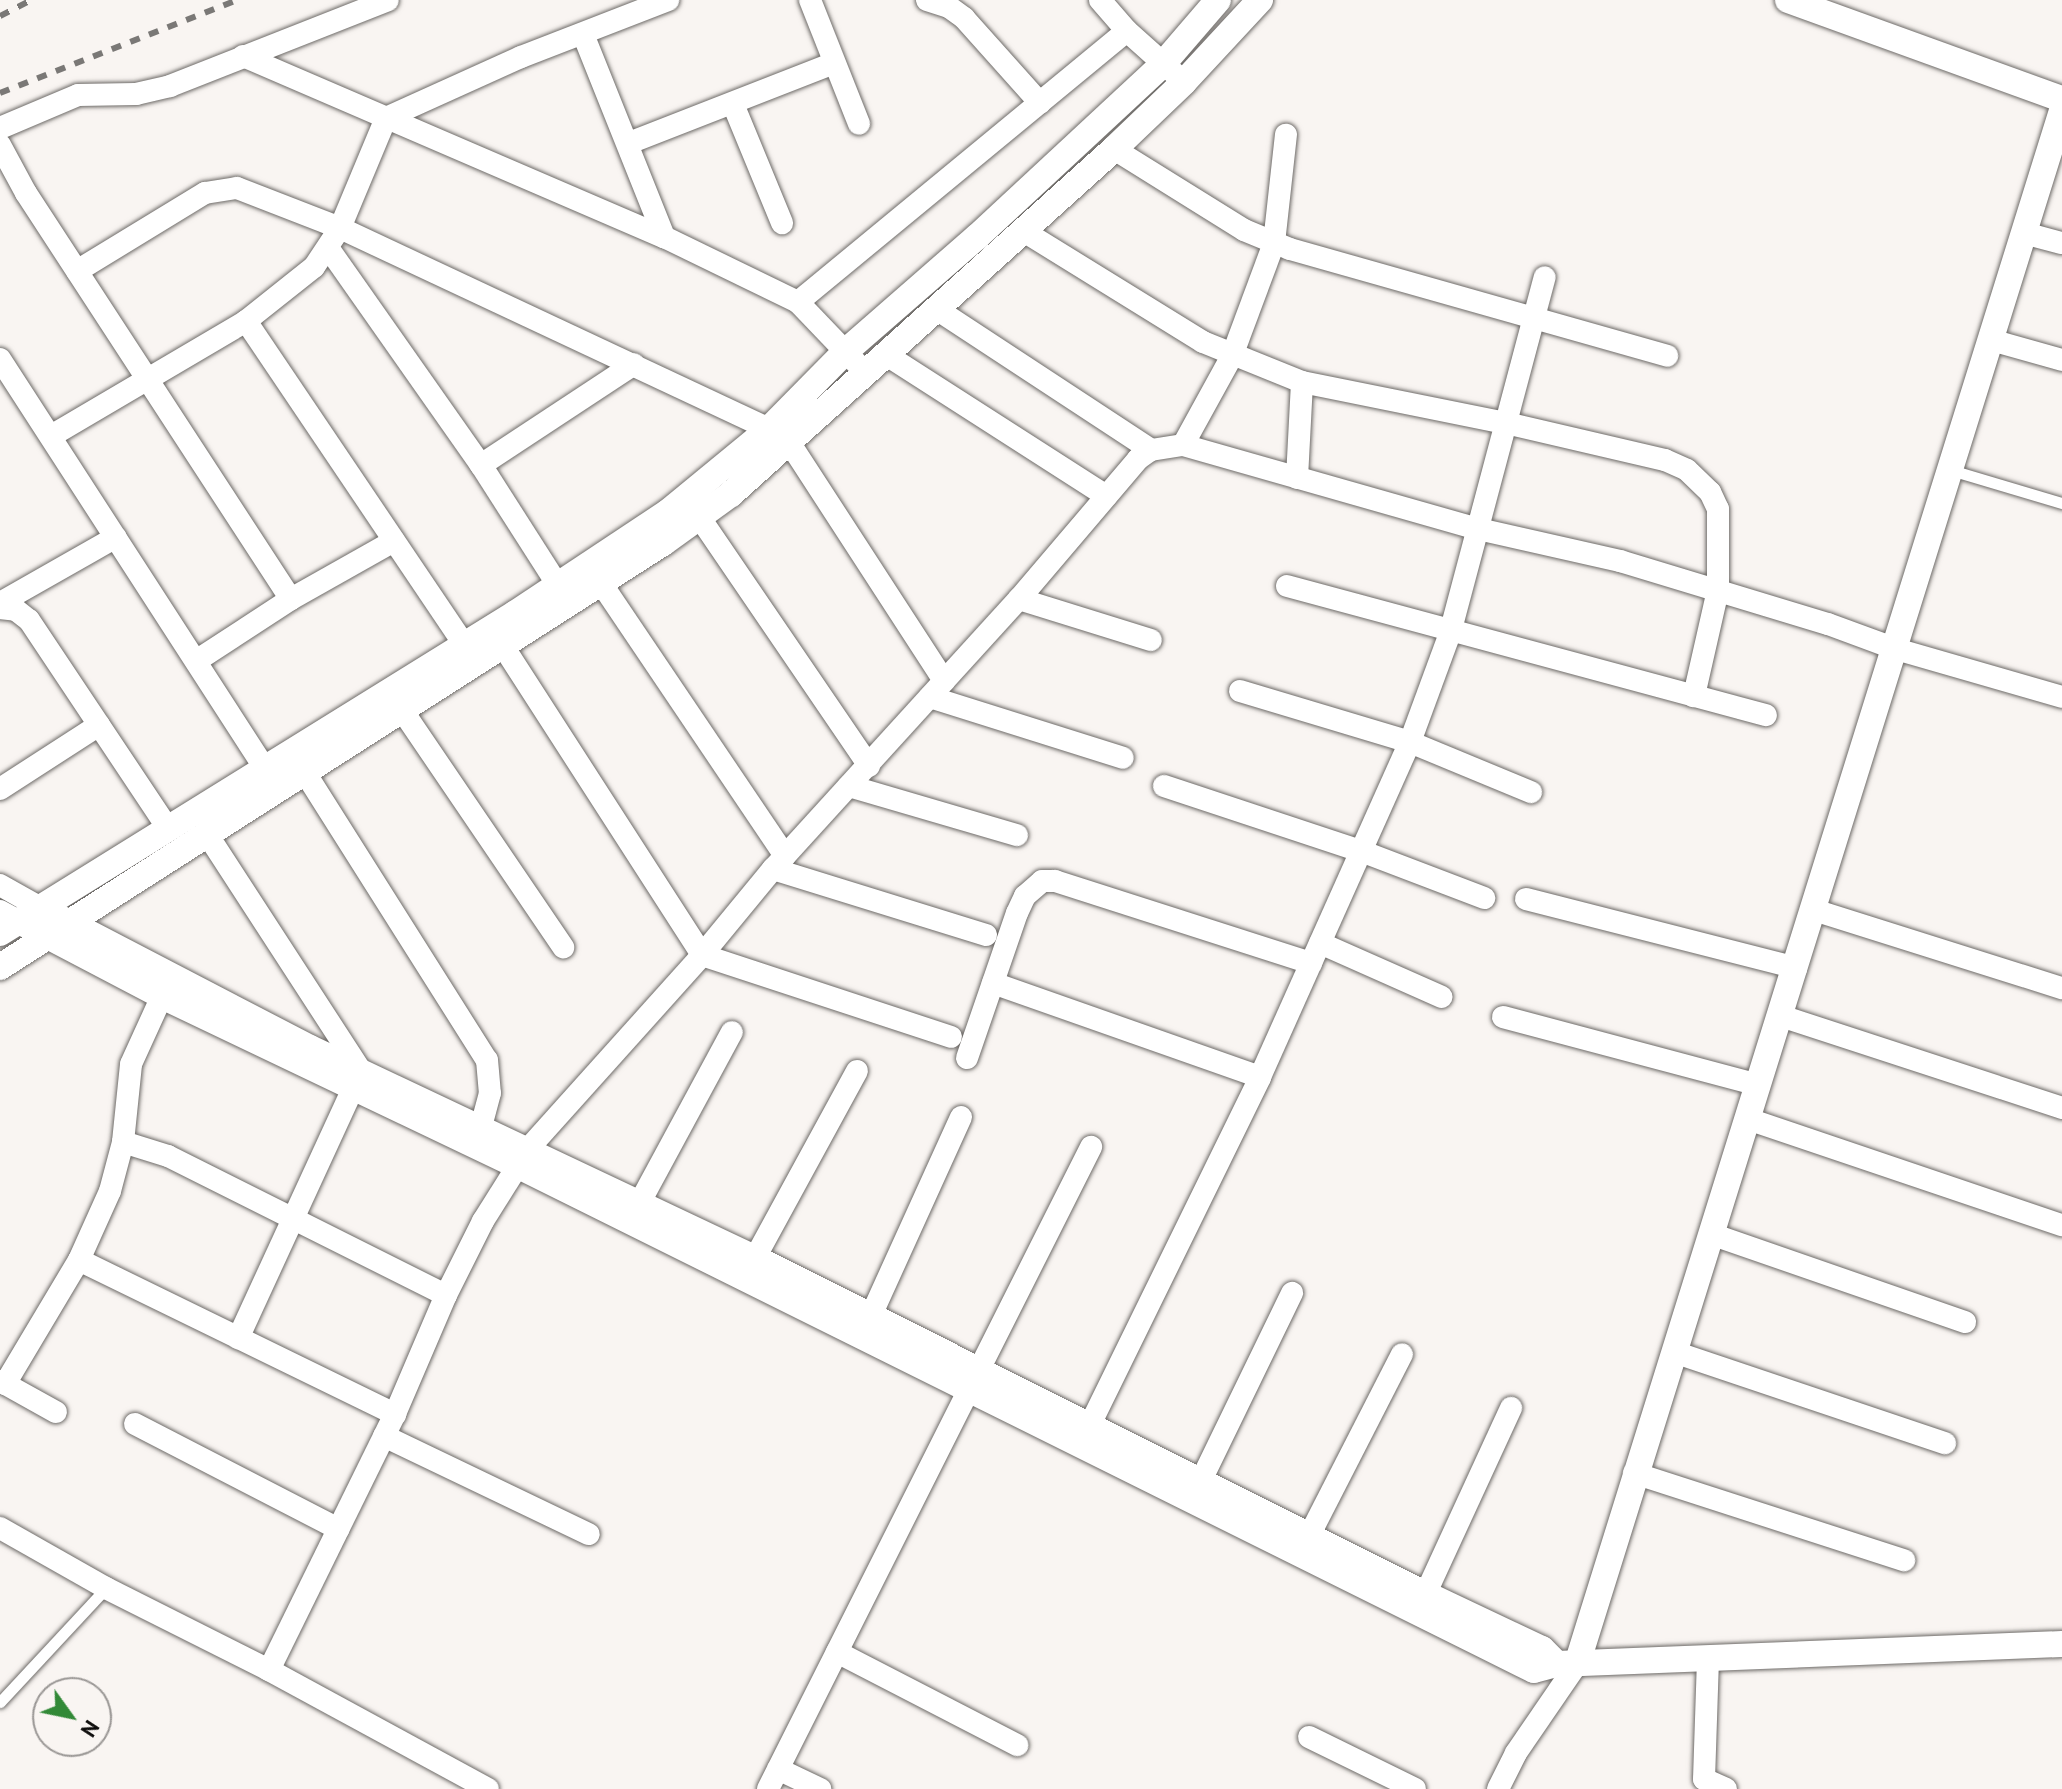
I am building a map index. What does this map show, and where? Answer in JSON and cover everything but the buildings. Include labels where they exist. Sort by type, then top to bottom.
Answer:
[{"type":"street","points":[[0,128],[78,95],[136,94],[170,86],[388,0]]},
{"type":"street","points":[[51,436],[246,321],[314,267],[329,249],[340,228],[386,118],[521,57],[668,0]]},
{"type":"street","points":[[810,0],[859,124]]},
{"type":"street","points":[[927,0],[949,7],[964,18],[1040,103]]},
{"type":"street","points":[[1100,0],[1127,31],[1184,82]]},
{"type":"street","points":[[0,967],[700,518],[977,237],[1163,64],[1218,0]]},
{"type":"street","points":[[854,362],[885,354],[938,310],[1184,82],[1260,0]]},
{"type":"street","points":[[1788,0],[2062,99]]},
{"type":"street","points":[[798,302],[1127,31]]},
{"type":"street","points":[[583,34],[664,237]]},
{"type":"street","points":[[243,56],[664,237],[798,302],[854,362]]},
{"type":"street","points":[[629,143],[834,63]]},
{"type":"street","points":[[733,104],[782,223]]},
{"type":"street","points":[[1498,1789],[1567,1664],[1634,1473],[1781,1016],[2062,111]]},
{"type":"street","points":[[1183,445],[1232,356],[1274,243],[1286,135]]},
{"type":"street","points":[[0,145],[26,193],[149,377],[291,599]]},
{"type":"street","points":[[1114,149],[1244,230],[1274,243],[1667,356]]},
{"type":"street","points":[[77,271],[205,193],[220,188],[237,188],[340,228],[634,364],[779,436],[937,689],[1123,758]]},
{"type":"street","points":[[1025,232],[1203,342],[1302,382],[1506,423],[1665,460],[1687,470],[1710,492],[1718,509],[1718,590],[1694,696]]},
{"type":"street","points":[[2024,233],[2062,243]]},
{"type":"street","points":[[329,249],[481,465],[557,584]]},
{"type":"street","points":[[1085,1435],[1260,1077],[1410,742],[1450,633],[1545,277]]},
{"type":"street","points":[[938,310],[1151,450]]},
{"type":"street","points":[[246,321],[463,643]]},
{"type":"street","points":[[1991,340],[2062,360]]},
{"type":"street","points":[[885,354],[1106,496]]},
{"type":"street","points":[[0,359],[265,768]]},
{"type":"street","points":[[481,465],[634,364]]},
{"type":"street","points":[[1297,478],[1302,382]]},
{"type":"street","points":[[14,918],[169,830],[557,584],[779,436]]},
{"type":"street","points":[[269,1670],[395,1414],[446,1295],[523,1157],[702,955],[779,862],[1019,599],[1138,459],[1151,450],[1183,445],[1478,529],[1620,561],[1896,649],[2062,697]]},
{"type":"street","points":[[700,518],[869,766]]},
{"type":"street","points":[[0,605],[116,537]]},
{"type":"street","points":[[196,661],[291,599],[394,541]]},
{"type":"street","points":[[601,583],[779,862],[986,935]]},
{"type":"street","points":[[1287,586],[1450,633],[1766,715]]},
{"type":"street","points":[[1019,599],[1151,640]]},
{"type":"street","points":[[0,605],[16,610],[29,620],[169,830]]},
{"type":"street","points":[[503,646],[702,955],[951,1037]]},
{"type":"street","points":[[1240,691],[1410,742],[1531,792]]},
{"type":"street","points":[[402,710],[563,947]]},
{"type":"street","points":[[2,783],[99,725]]},
{"type":"street","points":[[304,771],[487,1060],[490,1093],[481,1126]]},
{"type":"street","points":[[849,786],[1017,835]]},
{"type":"street","points":[[1164,786],[1361,851],[1484,898]]},
{"type":"street","points":[[207,834],[357,1080]]},
{"type":"street","points":[[967,1058],[1025,896],[1042,881],[1055,881],[1316,953],[1442,997]]},
{"type":"street","points":[[0,885],[14,918]]},
{"type":"street","points":[[1526,899],[1796,968]]},
{"type":"street","points":[[1814,910],[2062,988]]},
{"type":"street","points":[[14,918],[58,930],[357,1080],[481,1126],[523,1157],[640,1202],[755,1258],[867,1326]]},
{"type":"street","points":[[58,930],[162,996],[357,1080],[523,1157],[1085,1435],[1534,1670],[1567,1664],[2062,1644]]},
{"type":"street","points":[[993,983],[1260,1077]]},
{"type":"street","points":[[56,1412],[3,1382],[79,1260],[110,1191],[123,1142],[131,1064],[162,996]]},
{"type":"street","points":[[1781,1016],[2062,1108]]},
{"type":"street","points":[[1503,1017],[1759,1085]]},
{"type":"street","points":[[640,1202],[732,1032]]},
{"type":"street","points":[[755,1258],[857,1071]]},
{"type":"street","points":[[238,1338],[357,1080]]},
{"type":"street","points":[[867,1326],[961,1117]]},
{"type":"street","points":[[1748,1119],[2062,1225]]},
{"type":"street","points":[[123,1142],[168,1156],[446,1295]]},
{"type":"street","points":[[820,1789],[773,1779],[1091,1147]]},
{"type":"street","points":[[1711,1234],[1965,1322]]},
{"type":"street","points":[[79,1260],[395,1414]]},
{"type":"street","points":[[1195,1491],[1292,1293]]},
{"type":"street","points":[[1674,1352],[1945,1443]]},
{"type":"street","points":[[1309,1536],[1402,1354]]},
{"type":"street","points":[[1425,1595],[1511,1408]]},
{"type":"street","points":[[135,1424],[338,1529]]},
{"type":"street","points":[[384,1436],[589,1534]]},
{"type":"street","points":[[1634,1473],[1904,1560]]},
{"type":"street","points":[[1195,1491],[1309,1536],[1567,1664]]},
{"type":"street","points":[[0,1528],[106,1588],[269,1670],[488,1789]]},
{"type":"street","points":[[837,1652],[1017,1745]]},
{"type":"street","points":[[1708,1659],[1704,1779],[1726,1789]]},
{"type":"street","points":[[1309,1737],[1415,1789]]},
{"type":"lane","points":[[1951,470],[2062,503]]},
{"type":"lane","points":[[0,1702],[106,1588]]},
{"type":"railway","points":[[0,16],[31,0]]},
{"type":"railway","points":[[0,93],[237,0]]}]
